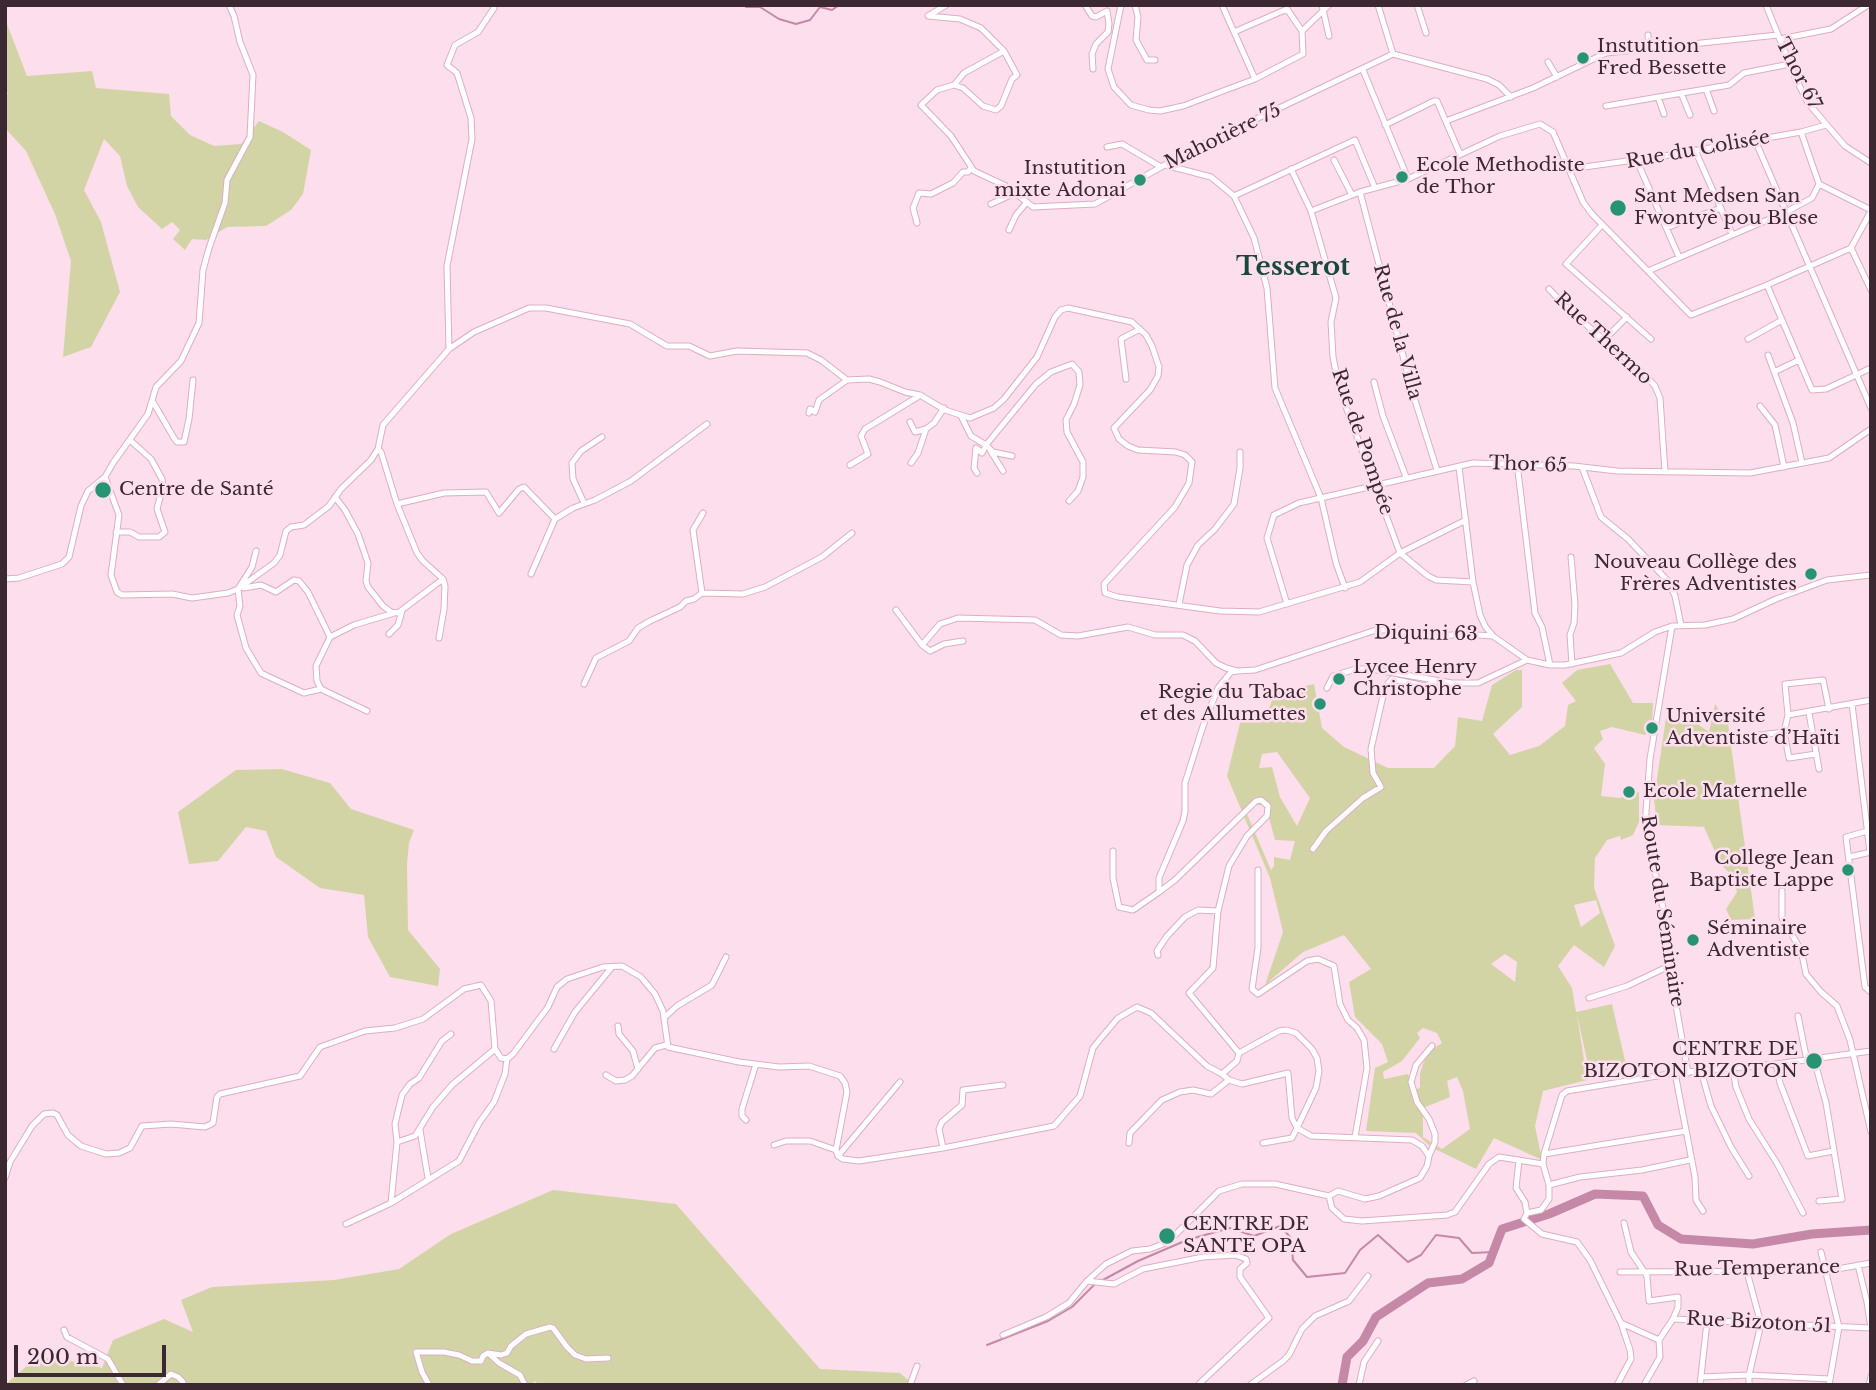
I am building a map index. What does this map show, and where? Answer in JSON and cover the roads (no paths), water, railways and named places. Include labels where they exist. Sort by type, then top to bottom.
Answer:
[{"type":"street","points":[[5,579],[19,578],[62,564],[69,557],[76,523],[88,491],[105,477],[148,414],[156,387],[177,367],[199,323],[203,270],[225,203],[227,180],[250,137],[253,75],[229,5]]},
{"type":"street","points":[[946,5],[928,16],[960,19],[981,28],[1004,51],[1017,75],[1012,79],[1001,106],[996,110],[983,106],[963,88],[954,85]]},
{"type":"street","points":[[1085,5],[1092,16],[1096,17],[1107,8]]},
{"type":"street","points":[[1121,5],[1108,69],[1114,88],[1131,105],[1160,111],[1183,106],[1255,79],[1303,54],[1302,31],[1287,9],[1234,32]]},
{"type":"street","points":[[1135,5],[1138,17],[1136,40],[1147,60],[1154,60]]},
{"type":"street","points":[[1222,5],[1255,79]]},
{"type":"street","points":[[1302,31],[1322,8],[1329,5]]},
{"type":"street","points":[[1378,5],[1394,54],[1488,79],[1511,97]]},
{"type":"street","points":[[1417,5],[1426,33]]},
{"type":"street","name":"Thor 67","points":[[1766,5],[1808,103],[1845,146],[1871,163]]},
{"type":"street","points":[[1446,121],[1511,97],[1606,53],[1779,37],[1831,29],[1868,5]]},
{"type":"street","points":[[449,349],[447,266],[472,139],[471,118],[457,74],[447,65],[455,45],[478,32],[494,8]]},
{"type":"street","points":[[1093,69],[1091,54],[1096,44],[1108,32],[1107,8]]},
{"type":"street","points":[[1322,8],[1329,36]]},
{"type":"street","points":[[1648,35],[1649,48]]},
{"type":"street","points":[[1004,51],[964,73],[954,85],[937,90],[922,105],[951,136],[971,168],[1006,186],[1027,202],[1016,215],[1009,230]]},
{"type":"street","name":"Mahotière 75","points":[[1027,202],[1033,206],[1096,204],[1195,148],[1394,54]]},
{"type":"street","points":[[1548,62],[1557,77]]},
{"type":"street","points":[[1606,106],[1729,85],[1744,73],[1790,64]]},
{"type":"street","points":[[1363,70],[1408,180]]},
{"type":"street","points":[[1706,89],[1714,111]]},
{"type":"street","points":[[1681,93],[1690,115]]},
{"type":"street","points":[[1658,97],[1664,114]]},
{"type":"street","points":[[1385,125],[1434,101],[1440,104],[1460,154]]},
{"type":"street","points":[[1311,211],[1360,192],[1408,180],[1500,136],[1540,124],[1553,132],[1583,202],[1602,225],[1691,315],[1851,248],[1871,210],[1819,184],[1801,132]]},
{"type":"street","name":"Rue du Colisée","points":[[1570,169],[1637,161],[1801,132],[1826,125]]},
{"type":"street","points":[[1234,196],[1354,140],[1375,188]]},
{"type":"street","points":[[1755,140],[1871,408]]},
{"type":"street","points":[[1107,147],[1122,145],[1163,166],[1211,177],[1234,196],[1254,238],[1267,288],[1275,388],[1321,498],[1336,563],[1345,588]]},
{"type":"street","points":[[1695,150],[1732,234]]},
{"type":"street","points":[[1334,160],[1352,195]]},
{"type":"street","points":[[1637,161],[1679,257]]},
{"type":"street","points":[[917,223],[913,208],[919,193],[931,194],[953,183],[971,168]]},
{"type":"street","name":"Rue de Pompée","points":[[1291,169],[1311,211],[1336,298],[1331,321],[1333,357],[1339,388],[1400,553]]},
{"type":"street","points":[[1648,271],[1786,212],[1812,198],[1819,184]]},
{"type":"street","name":"Rue de la Villa","points":[[1360,192],[1413,394],[1437,470]]},
{"type":"street","points":[[991,204],[1015,193]]},
{"type":"street","points":[[1666,228],[1721,208]]},
{"type":"street","points":[[1602,225],[1566,264],[1651,339]]},
{"type":"street","points":[[1851,248],[1871,290]]},
{"type":"street","points":[[1767,285],[1812,390],[1826,389],[1871,368]]},
{"type":"street","name":"Rue Thermo","points":[[1549,289],[1655,386],[1660,398],[1665,472]]},
{"type":"street","points":[[238,589],[274,563],[290,527],[304,525],[330,506],[341,489],[371,460],[378,449],[383,425],[449,349],[474,332],[529,308],[545,308],[630,324],[667,346],[689,346],[710,356],[737,351],[807,353],[847,380]]},
{"type":"street","points":[[809,412],[815,412],[819,400],[847,380],[869,379],[905,393],[920,395],[961,416],[977,417],[1004,399],[1037,357],[1055,317],[1061,310],[1069,308],[1132,322],[1152,346],[1158,376],[1150,390],[1114,428],[1119,439],[1138,450],[1176,452],[1185,455],[1192,462],[1189,483],[1175,507],[1104,584],[1105,593],[1242,613],[1259,612],[1360,582],[1400,553],[1466,520]]},
{"type":"street","points":[[1605,340],[1627,317]]},
{"type":"street","points":[[1748,339],[1782,320]]},
{"type":"street","points":[[1126,379],[1121,339],[1140,329]]},
{"type":"street","points":[[1768,355],[1796,432],[1802,463]]},
{"type":"street","points":[[1776,371],[1799,360]]},
{"type":"street","points":[[976,448],[982,453],[988,447],[1036,384],[1051,372],[1073,364],[1079,372],[1080,385],[1066,420],[1067,432],[1083,462],[1083,477],[1078,491],[1069,501]]},
{"type":"street","points":[[153,402],[177,442],[184,442],[193,380]]},
{"type":"street","points":[[1374,382],[1383,416],[1406,477]]},
{"type":"street","points":[[850,465],[868,454],[861,436],[865,429],[920,395]]},
{"type":"street","points":[[1760,406],[1775,425],[1784,467]]},
{"type":"street","points":[[911,422],[915,432],[926,429],[934,423],[944,408]]},
{"type":"street","points":[[961,416],[975,440],[974,468],[977,473]]},
{"type":"street","points":[[531,574],[555,519],[631,481],[707,424]]},
{"type":"street","points":[[911,463],[918,453],[926,429]]},
{"type":"street","name":"Thor 65","points":[[1287,604],[1268,538],[1275,515],[1299,503],[1473,463],[1517,463],[1617,471],[1750,472],[1829,458],[1871,429]]},
{"type":"street","points":[[584,503],[573,479],[572,463],[581,451],[601,437]]},
{"type":"street","points":[[116,532],[130,532],[139,537],[159,537],[165,532],[157,509],[163,486],[162,479],[151,458],[130,440]]},
{"type":"street","points":[[975,440],[1012,456]]},
{"type":"street","points":[[988,447],[1003,471]]},
{"type":"street","points":[[378,449],[417,553],[443,579],[444,609],[439,638]]},
{"type":"street","points":[[1179,604],[1187,565],[1198,545],[1215,529],[1234,503],[1240,452]]},
{"type":"street","points":[[1517,463],[1535,613],[1542,627],[1550,665]]},
{"type":"street","points":[[1459,467],[1473,582],[1480,615],[1493,636]]},
{"type":"street","points":[[1582,467],[1601,517],[1628,539],[1668,581],[1675,596],[1681,625]]},
{"type":"street","points":[[105,477],[119,515],[111,575],[117,592],[122,595],[172,594],[192,598],[228,593],[261,584],[276,592],[294,580],[299,581],[308,592],[330,637]]},
{"type":"street","points":[[397,504],[444,493],[486,492],[499,513],[519,489],[524,487],[555,519]]},
{"type":"street","points":[[335,497],[352,520],[363,548],[368,563],[368,587],[383,606],[394,613]]},
{"type":"street","points":[[702,593],[693,530],[703,513]]},
{"type":"street","points":[[584,684],[596,658],[629,641],[638,628],[702,593],[743,594],[765,587],[822,557],[852,533]]},
{"type":"street","points":[[256,551],[252,567],[238,589],[240,606],[237,615],[246,648],[261,673],[304,693],[321,688]]},
{"type":"street","points":[[1400,553],[1436,580],[1473,582]]},
{"type":"street","points":[[1571,557],[1575,605],[1574,624],[1570,635],[1572,664]]},
{"type":"street","name":"Diquini 63","points":[[1237,671],[1255,670],[1376,630],[1416,632],[1435,637],[1460,634],[1493,636],[1527,660],[1550,665],[1572,664],[1621,653],[1672,625],[1705,625],[1733,619],[1827,580],[1871,575]]},
{"type":"street","points":[[368,711],[321,688],[317,681],[316,666],[330,637],[354,625],[402,611],[443,579]]},
{"type":"street","points":[[896,610],[922,645],[932,651],[944,644],[963,641]]},
{"type":"street","points":[[389,634],[398,625],[402,611]]},
{"type":"street","points":[[922,645],[940,624],[958,618],[1035,620],[1061,635],[1078,636],[1128,627],[1155,635],[1183,635],[1195,641],[1216,663],[1237,671]]},
{"type":"street","name":"Route du Séminaire","points":[[1672,625],[1650,758],[1645,825],[1663,908],[1688,1073]]},
{"type":"street","points":[[1327,688],[1333,676],[1356,669],[1371,669],[1437,681],[1478,683],[1527,660]]},
{"type":"street","points":[[1159,892],[1159,878],[1183,821],[1185,783],[1203,726],[1218,688],[1231,672],[1237,671]]},
{"type":"street","points":[[1313,849],[1326,831],[1363,798],[1381,787],[1373,772],[1371,748],[1385,687],[1392,679],[1425,686],[1437,681]]},
{"type":"street","points":[[1816,754],[1789,758],[1784,733],[1788,715],[1784,686],[1823,680],[1829,709]]},
{"type":"street","points":[[1788,715],[1871,699]]},
{"type":"street","points":[[1849,858],[1871,852],[1852,704]]},
{"type":"street","points":[[1809,713],[1819,769]]},
{"type":"street","points":[[1751,736],[1784,733]]},
{"type":"street","points":[[1113,851],[1119,907],[1133,911],[1175,880],[1256,801],[1261,800],[1268,806],[1267,816],[1247,836],[1231,860],[1218,911],[1213,968],[1189,995],[1238,1053],[1237,1060],[1222,1074]]},
{"type":"street","points":[[1869,831],[1847,836],[1866,987],[1871,992]]},
{"type":"street","points":[[1258,870],[1258,947],[1252,989],[1258,995],[1307,961],[1318,958],[1334,965],[1340,1004],[1348,1020],[1364,1040],[1367,1068],[1355,1137]]},
{"type":"street","points":[[1782,891],[1782,918],[1801,950],[1806,974],[1837,1006],[1850,1040],[1871,1132]]},
{"type":"street","points":[[1158,955],[1157,951],[1167,936],[1185,917],[1198,910],[1218,911]]},
{"type":"street","points":[[664,1018],[684,1001],[712,985],[726,957]]},
{"type":"street","points":[[346,1224],[391,1203],[462,1157],[479,1123],[495,1102],[505,1074],[507,1059],[548,1007],[557,987],[567,979],[612,967],[622,966],[641,976],[655,994],[664,1018],[666,1045],[671,1049],[779,1067],[809,1066],[840,1076],[847,1092],[837,1153]]},
{"type":"street","points":[[1589,998],[1627,986],[1670,966]]},
{"type":"street","points":[[554,1049],[575,1012],[612,967]]},
{"type":"street","points":[[5,1178],[10,1161],[44,1114],[57,1115],[68,1135],[81,1146],[106,1154],[119,1153],[130,1148],[142,1126],[171,1124],[205,1127],[213,1123],[217,1097],[225,1091],[267,1085],[300,1076],[320,1047],[365,1031],[395,1028],[424,1019],[464,989],[481,985],[492,1000],[495,1049],[501,1058],[507,1059]]},
{"type":"street","points":[[774,1145],[791,1140],[810,1141],[859,1161],[1049,1128],[1059,1122],[1080,1096],[1093,1048],[1118,1018],[1137,1007],[1151,1013],[1207,1066],[1229,1080],[1242,1084],[1288,1073],[1292,1118],[1297,1128],[1311,1136],[1412,1140],[1422,1146],[1429,1156]]},
{"type":"street","points":[[1798,1016],[1807,1060]]},
{"type":"street","points":[[618,1026],[619,1034],[633,1051],[638,1069]]},
{"type":"street","points":[[1238,1053],[1279,1031],[1286,1030],[1296,1033],[1312,1049],[1319,1066],[1319,1077],[1292,1138],[1263,1143]]},
{"type":"street","points":[[391,1203],[397,1142],[395,1124],[402,1095],[410,1084],[419,1078],[442,1041],[451,1034]]},
{"type":"street","points":[[606,1075],[620,1082],[632,1076],[655,1048],[666,1045]]},
{"type":"street","points":[[1003,1335],[1046,1317],[1069,1303],[1106,1264],[1132,1251],[1150,1249],[1168,1242],[1219,1191],[1242,1184],[1275,1184],[1329,1196],[1338,1191],[1365,1199],[1420,1178],[1427,1166],[1435,1134],[1429,1119],[1417,1102],[1411,1082],[1416,1065],[1432,1046]]},
{"type":"street","points":[[397,1142],[410,1139],[420,1130],[433,1107],[452,1085],[495,1049]]},
{"type":"street","points":[[1526,1216],[1541,1210],[1549,1199],[1544,1154],[1564,1092],[1675,1073],[1732,1069],[1871,1051]]},
{"type":"street","points":[[1814,1059],[1826,1104],[1842,1199],[1819,1201]]},
{"type":"street","points":[[746,1120],[742,1111],[756,1064]]},
{"type":"street","points":[[1776,1064],[1780,1083],[1808,1156],[1833,1151]]},
{"type":"street","points":[[1732,1069],[1749,1119],[1778,1165],[1803,1213]]},
{"type":"street","points":[[1702,1071],[1711,1106],[1749,1176]]},
{"type":"street","points":[[1675,1073],[1695,1177],[1696,1200],[1703,1211]]},
{"type":"street","points":[[1129,1143],[1130,1133],[1161,1100],[1180,1092],[1194,1090],[1211,1094],[1229,1080]]},
{"type":"street","points":[[837,1153],[900,1082]]},
{"type":"street","points":[[943,1148],[939,1129],[942,1122],[962,1105],[963,1090],[1003,1084]]},
{"type":"street","points":[[420,1130],[428,1178]]},
{"type":"street","points":[[1544,1154],[1686,1131]]},
{"type":"street","points":[[1329,1196],[1332,1208],[1344,1219],[1362,1222],[1447,1215],[1455,1212],[1489,1164],[1499,1157],[1543,1164]]},
{"type":"street","points":[[1519,1160],[1516,1188],[1525,1202],[1530,1225],[1542,1234],[1577,1242],[1590,1260],[1621,1323],[1631,1359],[1617,1385]]},
{"type":"street","points":[[1549,1185],[1580,1177],[1642,1170],[1690,1160]]},
{"type":"street","points":[[1624,1223],[1631,1252],[1647,1276],[1649,1301],[1678,1297],[1674,1319]]},
{"type":"street","points":[[1701,1377],[1749,1375],[1829,1382],[1839,1327],[1821,1252]]},
{"type":"street","points":[[1087,1281],[1114,1284],[1143,1269],[1203,1257],[1235,1255],[1246,1259],[1247,1264],[1240,1269],[1240,1278],[1269,1318],[1201,1383]]},
{"type":"street","name":"Rue Temperance","points":[[1620,1272],[1826,1271],[1871,1264]]},
{"type":"street","points":[[1858,1265],[1869,1302],[1871,1328]]},
{"type":"street","points":[[1747,1272],[1761,1324],[1749,1385]]},
{"type":"street","points":[[1250,1385],[1283,1361],[1302,1329],[1315,1316],[1349,1301],[1368,1276]]},
{"type":"street","name":"Rue Bizoton 51","points":[[1659,1340],[1674,1319],[1871,1328]]},
{"type":"street","points":[[1700,1385],[1707,1322]]},
{"type":"street","points":[[1621,1323],[1659,1340],[1660,1357],[1644,1385]]},
{"type":"street","points":[[429,1385],[416,1352],[459,1355],[472,1361],[481,1361],[488,1353],[507,1353],[511,1346],[526,1334],[550,1327],[575,1355],[586,1359],[608,1358]]},
{"type":"street","points":[[64,1330],[66,1336],[108,1359],[123,1385]]},
{"type":"street","points":[[1359,1385],[1364,1362],[1378,1341]]},
{"type":"street","points":[[488,1353],[520,1375],[525,1385]]},
{"type":"street","points":[[910,1385],[917,1366]]},
{"type":"street","points":[[158,1385],[171,1374],[183,1382],[181,1385]]},
{"type":"street","points":[[1870,1385],[1871,1376]]},
{"type":"street","points":[[1466,1385],[1474,1381]]},
{"type":"waterway","points":[[746,7],[760,7],[779,19],[796,24],[810,20],[820,7],[832,10],[839,5]]},
{"type":"waterway","points":[[1342,1385],[1347,1357],[1363,1341],[1376,1317],[1428,1283],[1462,1279],[1489,1263],[1502,1229],[1549,1214],[1595,1194],[1643,1196],[1658,1225],[1681,1239],[1753,1244],[1812,1234],[1871,1230]]},
{"type":"waterway","points":[[1103,1280],[1138,1261],[1187,1240],[1230,1228],[1254,1236],[1280,1226],[1291,1238],[1293,1260],[1307,1277],[1345,1273],[1360,1250],[1378,1235],[1408,1262],[1421,1255],[1436,1235],[1459,1238],[1472,1253],[1494,1252]]},
{"type":"waterway","points":[[987,1345],[1048,1321],[1072,1307],[1094,1285]]},
{"type":"place","name":"Instutition Fred Bessette","points":[[1583,58]]},
{"type":"place","name":"Ecole Methodiste de Thor","points":[[1402,177]]},
{"type":"place","name":"Instutition mixte Adonai","points":[[1140,180]]},
{"type":"place","name":"Sant Medsen San Fwontyè pou Blese","points":[[1618,208]]},
{"type":"place","name":"Centre de Santé","points":[[103,490]]},
{"type":"place","name":"Nouveau Collège des Frères Adventistes","points":[[1811,574]]},
{"type":"place","name":"Lycee Henry Christophe","points":[[1339,679]]},
{"type":"place","name":"Regie du Tabac et des Allumettes","points":[[1320,704]]},
{"type":"place","name":"Université Adventiste d’Haïti","points":[[1652,728]]},
{"type":"place","name":"Ecole Maternelle","points":[[1629,792]]},
{"type":"place","name":"College Jean Baptiste Lappe","points":[[1848,870]]},
{"type":"place","name":"Séminaire Adventiste","points":[[1693,940]]},
{"type":"place","name":"CENTRE DE BIZOTON BIZOTON","points":[[1814,1061]]},
{"type":"place","name":"CENTRE DE SANTE OPA","points":[[1167,1236]]},
{"type":"district","name":"Tesserot","points":[[1293,268]]}]
